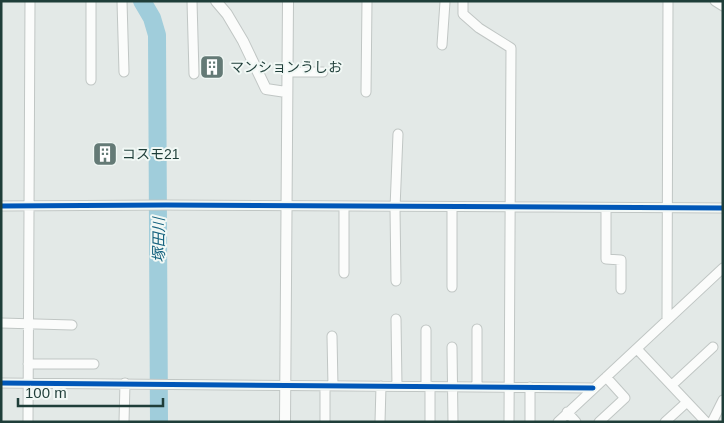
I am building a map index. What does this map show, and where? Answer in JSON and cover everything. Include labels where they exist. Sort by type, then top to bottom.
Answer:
[{"type":"street","points":[[28,422],[30,1]]},
{"type":"street","points":[[91,1],[91,80]]},
{"type":"street","points":[[122,1],[124,72]]},
{"type":"street","points":[[192,1],[194,74]]},
{"type":"street","points":[[216,1],[243,41],[266,89],[286,92]]},
{"type":"street","points":[[285,422],[288,1]]},
{"type":"street","points":[[366,92],[368,1]]},
{"type":"street","points":[[463,1],[463,14],[479,28],[511,48],[509,422]]},
{"type":"street","points":[[667,320],[668,1]]},
{"type":"street","points":[[715,1],[723,6]]},
{"type":"street","points":[[442,46],[445,2]]},
{"type":"street","points":[[286,72],[324,72]]},
{"type":"street","points":[[396,281],[395,208],[398,134]]},
{"type":"street","points":[[1,206],[723,208]]},
{"type":"street","points":[[344,207],[344,273]]},
{"type":"street","points":[[452,208],[452,287]]},
{"type":"street","points":[[606,208],[606,259],[621,260],[621,289]]},
{"type":"street","points":[[558,422],[723,268]]},
{"type":"street","points":[[396,319],[397,386]]},
{"type":"street","points":[[1,323],[72,325]]},
{"type":"street","points":[[476,386],[477,329]]},
{"type":"street","points":[[426,330],[430,422]]},
{"type":"street","points":[[325,422],[332,336]]},
{"type":"street","points":[[452,347],[452,422]]},
{"type":"street","points":[[672,385],[713,347]]},
{"type":"street","points":[[637,349],[706,422]]},
{"type":"street","points":[[28,364],[94,364]]},
{"type":"street","points":[[599,422],[626,398],[606,377]]},
{"type":"street","points":[[1,383],[593,388]]},
{"type":"street","points":[[124,422],[126,383]]},
{"type":"street","points":[[380,422],[381,386]]},
{"type":"street","points":[[530,387],[530,422]]},
{"type":"street","points":[[712,422],[723,400]]},
{"type":"street","points":[[665,422],[687,402]]},
{"type":"street","points":[[568,412],[576,422]]},
{"type":"waterway","name":"塚田川","points":[[142,1],[152,18],[157,35],[159,422]]},
{"type":"cycle path","points":[[1,206],[723,208]]},
{"type":"cycle path","points":[[1,383],[593,388]]},
{"type":"place","name":"マンションうしお","points":[[212,67]]},
{"type":"place","name":"コスモ21","points":[[105,154]]}]
